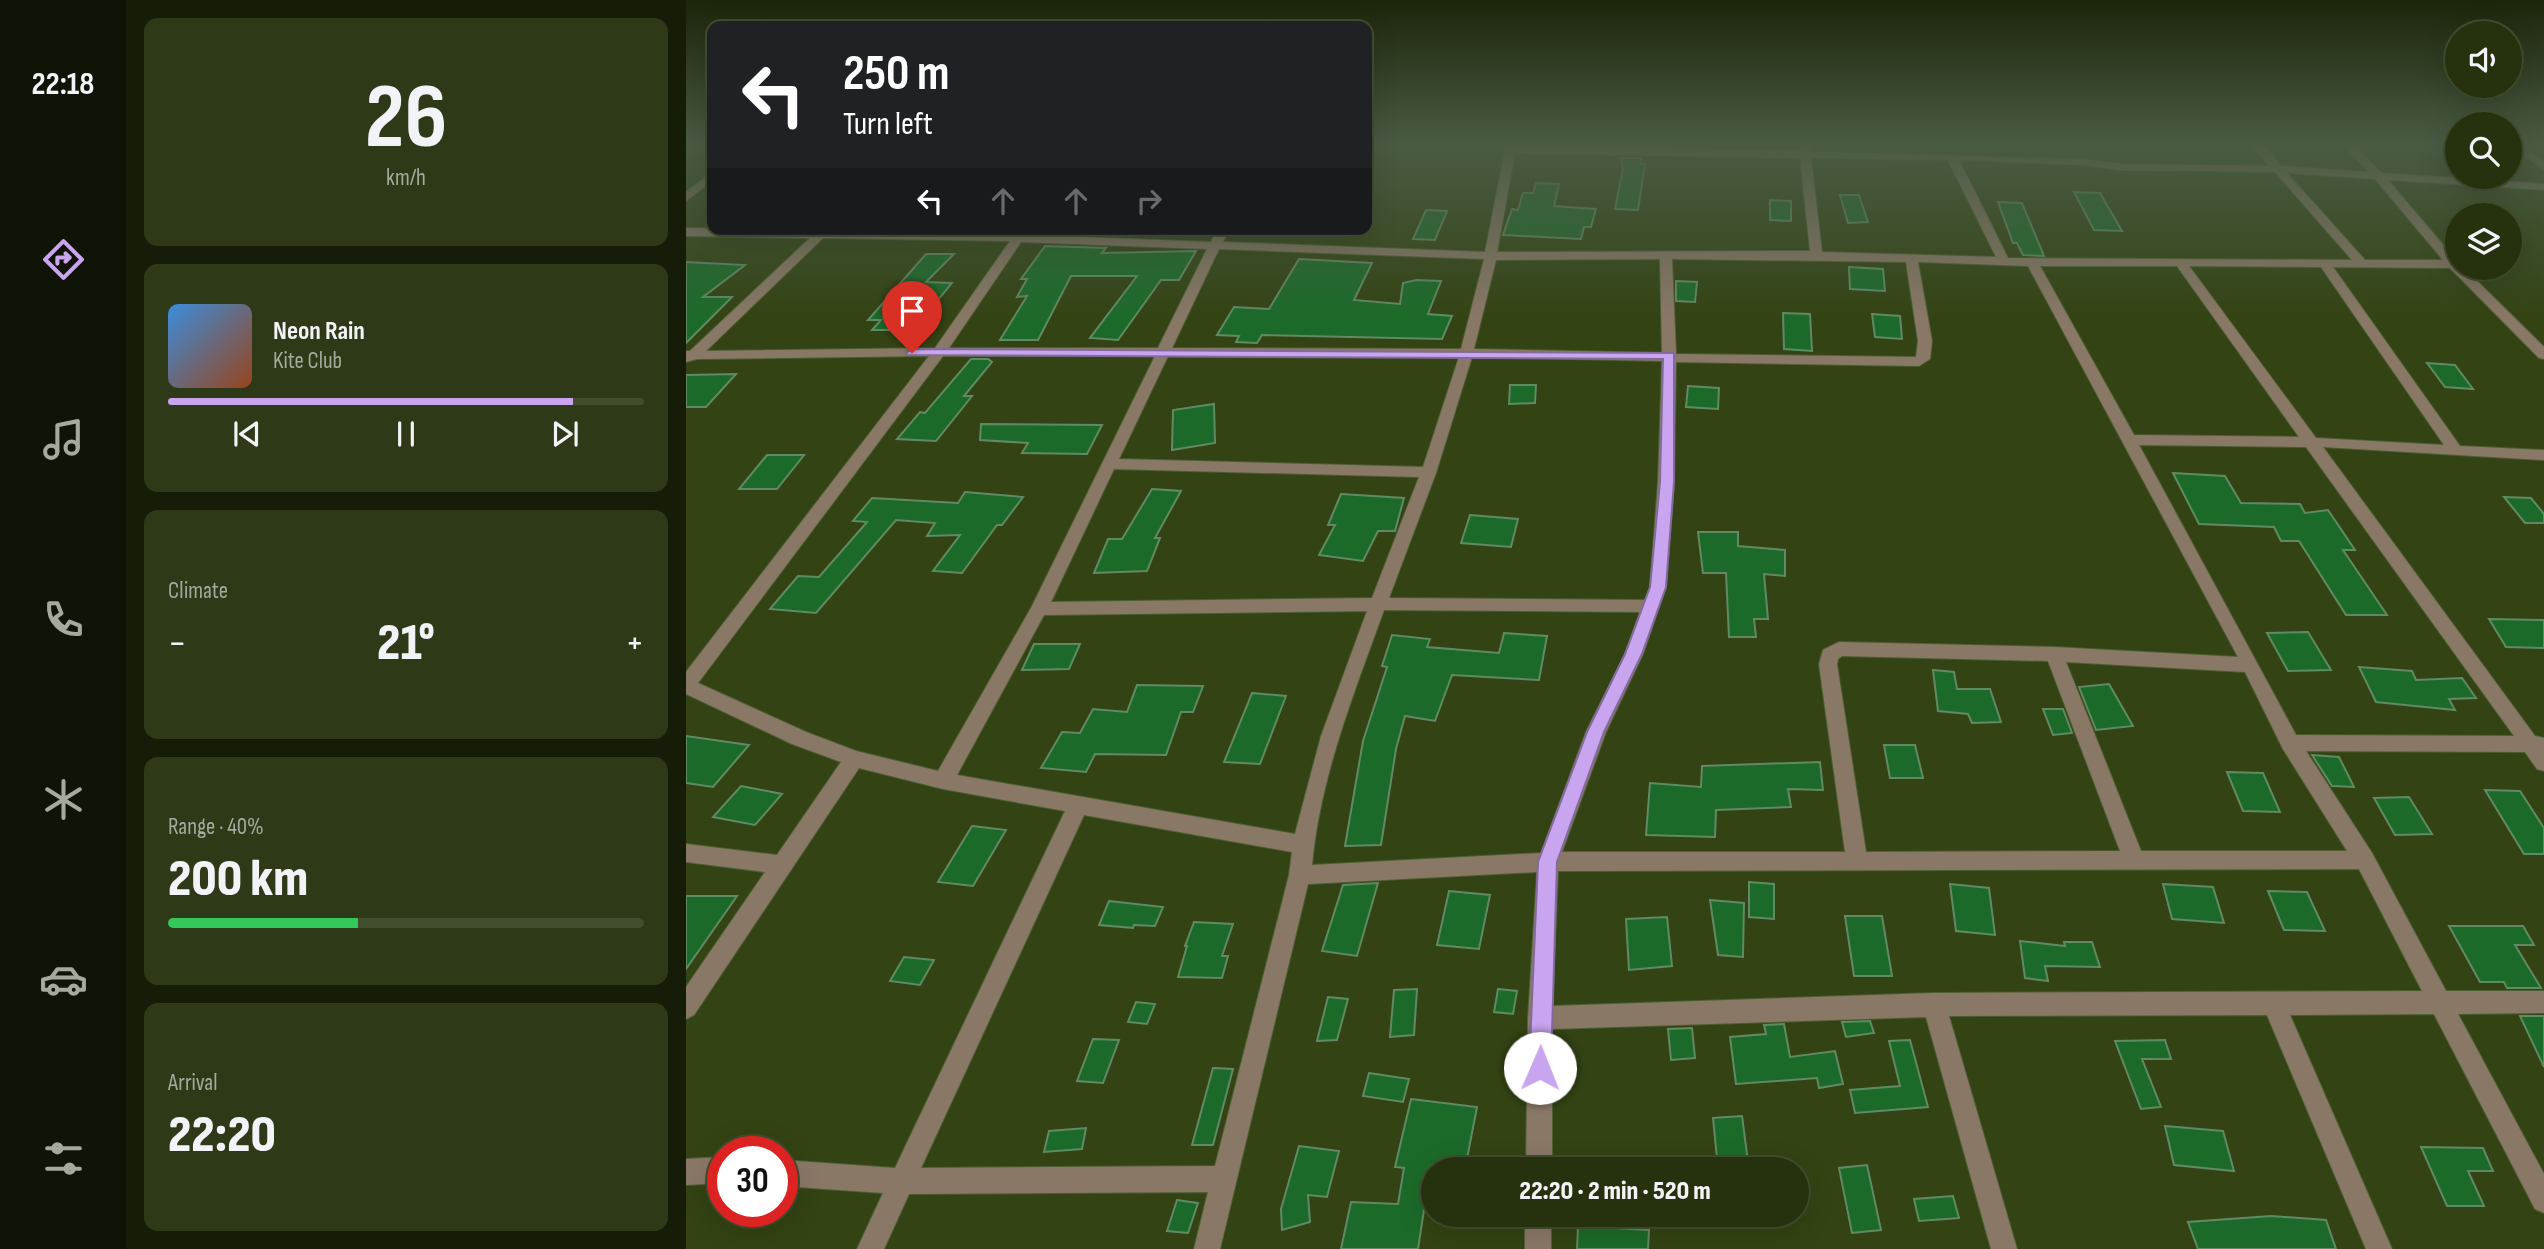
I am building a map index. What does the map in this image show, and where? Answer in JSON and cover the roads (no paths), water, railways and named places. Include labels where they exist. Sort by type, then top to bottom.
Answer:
[{"type":"street","points":[[1207,1249],[1222,1179],[1300,875],[1317,773],[1376,604],[1428,472],[1466,353],[1491,256],[1501,203]]},
{"type":"street","points":[[1811,203],[1816,255]]},
{"type":"street","points":[[1975,203],[2004,262]]},
{"type":"street","points":[[2310,203],[2362,264]]},
{"type":"street","points":[[2402,203],[2445,253]]},
{"type":"street","points":[[686,232],[707,232]]},
{"type":"street","points":[[688,357],[820,235]]},
{"type":"street","points":[[1019,235],[939,352],[686,686],[799,738],[854,759],[943,781],[1303,845]]},
{"type":"street","points":[[1036,235],[1216,246],[1491,256],[1816,255],[2004,262],[2445,264]]},
{"type":"street","points":[[943,781],[1039,609],[1221,235]]},
{"type":"street","points":[[1539,1157],[1540,1018],[1548,862],[1596,732],[1633,654],[1658,587],[1667,482],[1669,356],[1665,257]]},
{"type":"street","points":[[688,357],[939,352],[1466,353],[1914,363],[1923,359],[1925,341],[1911,258]]},
{"type":"street","points":[[2032,262],[2251,665],[2290,743],[2365,860],[2544,1200]]},
{"type":"street","points":[[2179,262],[2310,442],[2537,743],[2544,763]]},
{"type":"street","points":[[2325,264],[2456,451]]},
{"type":"street","points":[[2470,280],[2544,355]]},
{"type":"street","points":[[2129,440],[2310,442],[2544,455]]},
{"type":"street","points":[[1109,464],[1428,472]]},
{"type":"street","points":[[1039,609],[1376,604],[1651,606]]},
{"type":"street","points":[[1857,860],[1828,664],[1829,655],[1839,649],[2054,654],[2251,665]]},
{"type":"street","points":[[2054,654],[2134,860]]},
{"type":"street","points":[[2290,743],[2537,743]]},
{"type":"street","points":[[686,1007],[854,759]]},
{"type":"street","points":[[870,1249],[1078,806]]},
{"type":"street","points":[[686,853],[782,865]]},
{"type":"street","points":[[1300,875],[1548,862],[2365,860]]},
{"type":"street","points":[[1540,1018],[1934,1005],[2544,1002]]},
{"type":"street","points":[[2274,1004],[2379,1249]]},
{"type":"street","points":[[1934,1005],[2004,1249]]},
{"type":"street","points":[[686,1172],[707,1171]]},
{"type":"street","points":[[798,1174],[901,1181],[1222,1179]]},
{"type":"street","points":[[1538,1227],[1538,1249]]}]
